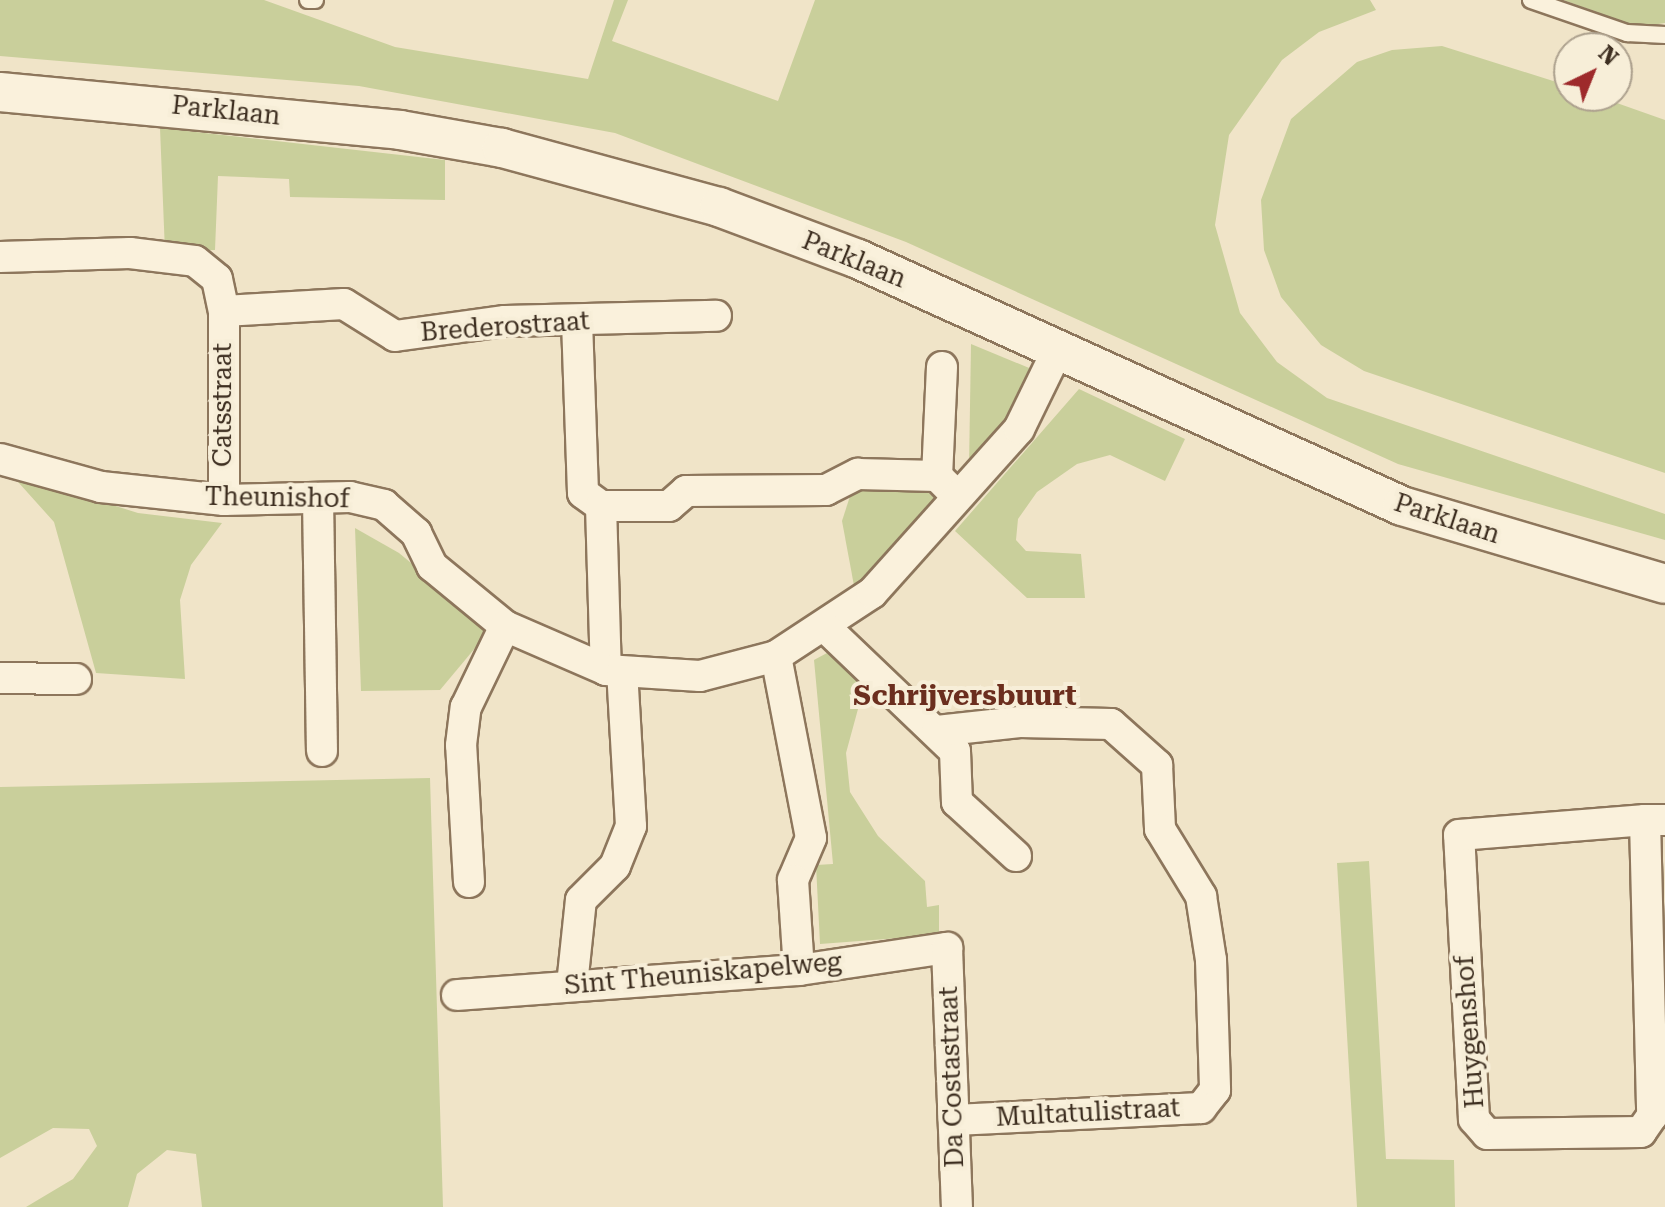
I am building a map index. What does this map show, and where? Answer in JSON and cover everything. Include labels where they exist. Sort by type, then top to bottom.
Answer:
[{"type":"street","name":"Parklaan","points":[[0,92],[239,111],[502,148],[719,207],[858,259],[1056,353],[1402,506],[1665,584]]},
{"type":"street","points":[[0,257],[130,253],[195,261],[217,279],[224,311]]},
{"type":"street","name":"Brederostraat","points":[[224,311],[344,304],[395,336],[505,321],[716,316]]},
{"type":"street","name":"Catsstraat","points":[[224,311],[224,500]]},
{"type":"street","points":[[577,321],[583,493],[601,506],[669,506],[686,491],[826,490],[858,474],[937,476],[960,498]]},
{"type":"street","name":"Theunishof","points":[[0,459],[101,487],[224,500],[318,498],[384,505],[416,533],[432,566],[505,626],[614,671],[700,676],[776,656],[872,593],[1019,429],[1056,353]]},
{"type":"street","points":[[937,476],[942,367]]},
{"type":"street","points":[[318,498],[322,751]]},
{"type":"street","points":[[572,985],[581,900],[615,866],[631,826],[614,671],[601,506]]},
{"type":"street","points":[[469,882],[461,745],[466,707],[505,626]]},
{"type":"street","points":[[824,626],[955,751],[957,802],[1016,856]]},
{"type":"street","points":[[776,656],[811,838],[793,880],[799,970]]},
{"type":"street","points":[[0,678],[76,679]]},
{"type":"street","name":"Multatulistraat","points":[[937,731],[1020,722],[1111,724],[1157,765],[1160,829],[1201,896],[1211,960],[1215,1090],[1201,1108],[954,1120]]},
{"type":"street","name":"Huygenshof","points":[[1655,820],[1652,1116],[1641,1132],[1487,1134],[1474,1119],[1459,835],[1655,820]]},
{"type":"street","name":"Sint Theuniskapelweg","points":[[457,995],[799,970],[947,948]]},
{"type":"street","name":"Da Costastraat","points":[[947,948],[957,1207]]},
{"type":"lane","points":[[308,0],[315,0]]},
{"type":"lane","points":[[1531,0],[1627,33],[1665,35]]},
{"type":"green space","points":[[0,0],[264,0],[395,47],[588,79],[614,0],[628,0],[612,41],[778,101],[815,0],[1370,0],[1376,10],[1319,32],[1282,60],[1229,135],[1215,225],[1240,313],[1277,362],[1327,398],[1665,514],[1665,540],[1398,464],[906,242],[615,133],[359,86],[0,56]]},
{"type":"green space","points":[[1563,0],[1665,0],[1665,23],[1638,27]]},
{"type":"green space","points":[[1442,46],[1553,81],[1553,112],[1633,112],[1633,109],[1665,120],[1665,473],[1364,371],[1321,345],[1281,297],[1264,250],[1261,200],[1291,119],[1357,62],[1392,50]]},
{"type":"green space","points":[[160,128],[445,160],[445,200],[290,197],[289,179],[218,176],[215,250],[165,252]]},
{"type":"green space","points":[[971,344],[1046,375],[969,467]]},
{"type":"green space","points":[[1079,389],[1185,439],[1165,481],[1110,455],[1077,464],[1037,492],[1018,519],[1016,540],[1026,551],[1081,554],[1085,598],[1027,598],[955,531]]},
{"type":"green space","points":[[10,473],[138,513],[222,523],[191,565],[180,600],[185,679],[96,673],[54,522]]},
{"type":"green space","points":[[924,489],[939,502],[855,591],[842,521],[852,490]]},
{"type":"green space","points":[[355,528],[399,553],[491,629],[440,690],[361,691]]},
{"type":"green space","points":[[827,653],[864,687],[846,753],[850,792],[878,836],[925,881],[927,907],[939,905],[939,935],[820,944],[816,865],[833,864],[814,660]]},
{"type":"green space","points":[[430,778],[443,1207],[202,1207],[196,1154],[167,1150],[137,1174],[128,1207],[26,1207],[73,1179],[97,1146],[89,1129],[53,1128],[0,1158],[0,787]]},
{"type":"green space","points":[[1369,861],[1386,1159],[1454,1160],[1455,1207],[1357,1207],[1337,863]]},
{"type":"district","name":"Schrijversbuurt","points":[[965,696]]}]
